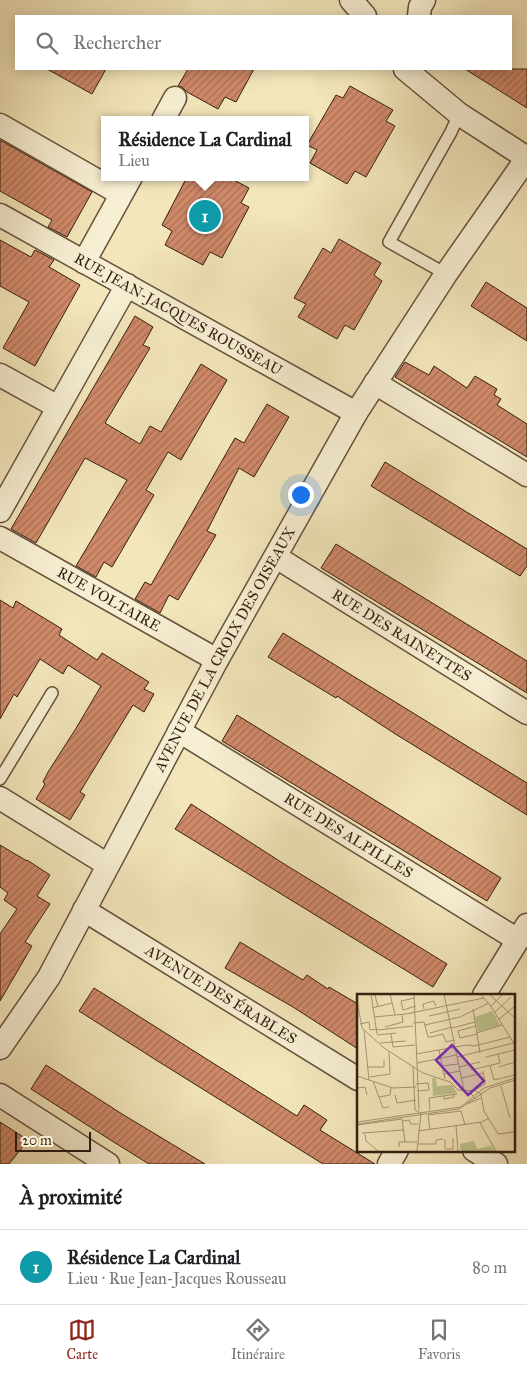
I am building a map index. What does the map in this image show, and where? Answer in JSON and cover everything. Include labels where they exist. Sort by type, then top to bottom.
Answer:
[{"type":"street","points":[[351,0],[364,15]]},
{"type":"street","points":[[419,15],[420,7],[424,0]]},
{"type":"street","points":[[408,70],[420,76],[459,114],[527,158]]},
{"type":"street","points":[[165,116],[175,98]]},
{"type":"street","points":[[0,126],[101,174]]},
{"type":"street","name":"AVENUE DE LA CROIX DES OISEAUX","points":[[0,1048],[48,977],[217,660],[356,413],[446,274],[527,158]]},
{"type":"street","points":[[84,262],[126,186]]},
{"type":"street","name":"RUE JEAN-JACQUES ROUSSEAU","points":[[0,215],[356,413]]},
{"type":"street","points":[[0,511],[127,286]]},
{"type":"street","points":[[0,375],[58,407]]},
{"type":"street","points":[[375,383],[527,475]]},
{"type":"street","name":"RUE VOLTAIRE","points":[[0,538],[217,660]]},
{"type":"street","name":"RUE DES RAINETTES","points":[[276,557],[527,713]]},
{"type":"street","name":"RUE DES ALPILLES","points":[[179,731],[522,932]]},
{"type":"street","points":[[0,798],[108,865]]},
{"type":"street","name":"AVENUE DES ÉRABLES","points":[[84,910],[357,1078]]},
{"type":"street","points":[[485,994],[522,932]]},
{"type":"street","points":[[0,1096],[108,1164]]},
{"type":"street","points":[[389,1164],[397,1152]]},
{"type":"street","points":[[477,1152],[496,1164]]},
{"type":"lane","points":[[446,274],[389,242],[452,132],[459,114]]},
{"type":"lane","points":[[0,779],[52,693]]},
{"type":"building","points":[[527,69],[527,108],[467,70]]},
{"type":"building","points":[[49,70],[105,70],[92,94]]},
{"type":"building","points":[[187,70],[253,70],[236,102],[225,97],[218,109],[178,86]]},
{"type":"building","points":[[350,86],[393,110],[386,121],[395,126],[366,177],[355,171],[347,184],[310,163],[317,150],[309,146],[309,142],[336,95],[343,98]]},
{"type":"building","points":[[0,140],[92,192],[67,237],[48,227],[52,220],[0,191]]},
{"type":"building","points":[[185,181],[236,181],[249,188],[241,203],[249,207],[222,258],[210,252],[203,265],[165,245],[172,231],[162,225]]},
{"type":"building","points":[[339,239],[381,263],[374,275],[382,281],[354,330],[345,325],[337,339],[298,317],[306,304],[294,298],[323,248],[331,253]]},
{"type":"building","points":[[0,240],[31,257],[35,250],[54,260],[49,267],[80,285],[35,366],[3,348],[29,302],[0,286]]},
{"type":"building","points":[[486,282],[527,308],[527,341],[471,306]]},
{"type":"building","points":[[135,316],[153,327],[143,345],[150,348],[105,423],[140,444],[150,426],[161,432],[201,364],[227,380],[181,460],[168,452],[146,490],[154,495],[112,567],[104,562],[96,577],[76,566],[127,480],[85,458],[36,543],[11,529]]},
{"type":"building","points":[[405,362],[429,375],[434,366],[467,388],[475,376],[497,389],[494,395],[501,399],[497,405],[527,424],[527,457],[395,377]]},
{"type":"building","points":[[267,404],[289,417],[254,477],[239,468],[207,531],[216,535],[178,600],[169,595],[160,613],[135,599],[145,582],[151,585],[235,438],[244,443]]},
{"type":"building","points":[[385,462],[527,549],[527,566],[520,576],[371,486]]},
{"type":"building","points":[[336,544],[527,661],[527,693],[321,568]]},
{"type":"building","points":[[0,600],[13,608],[16,601],[62,629],[59,635],[97,660],[102,653],[149,682],[144,689],[154,694],[144,712],[133,705],[80,792],[85,795],[70,820],[36,799],[45,784],[43,782],[48,772],[101,686],[68,665],[63,674],[40,659],[17,697],[14,694],[0,719]]},
{"type":"building","points":[[283,633],[527,783],[527,815],[337,696],[336,698],[268,657]]},
{"type":"building","points":[[237,715],[501,878],[487,901],[222,741]]},
{"type":"building","points":[[191,804],[447,964],[433,987],[175,829]]},
{"type":"building","points":[[0,845],[50,875],[37,896],[50,904],[25,942],[32,946],[0,1001],[0,934],[17,909],[4,900],[8,893],[0,887]]},
{"type":"building","points":[[240,942],[303,980],[307,975],[328,989],[329,987],[357,1003],[357,1048],[293,1007],[225,968]]},
{"type":"building","points":[[94,988],[297,1116],[304,1105],[327,1120],[320,1130],[375,1164],[323,1164],[156,1060],[79,1011]]},
{"type":"building","points":[[46,1065],[205,1164],[149,1164],[112,1141],[31,1089]]},
{"type":"building","points":[[0,1122],[28,1140],[9,1164],[0,1164]]},
{"type":"place","name":"Résidence La Cardinal","points":[[205,216]]}]
